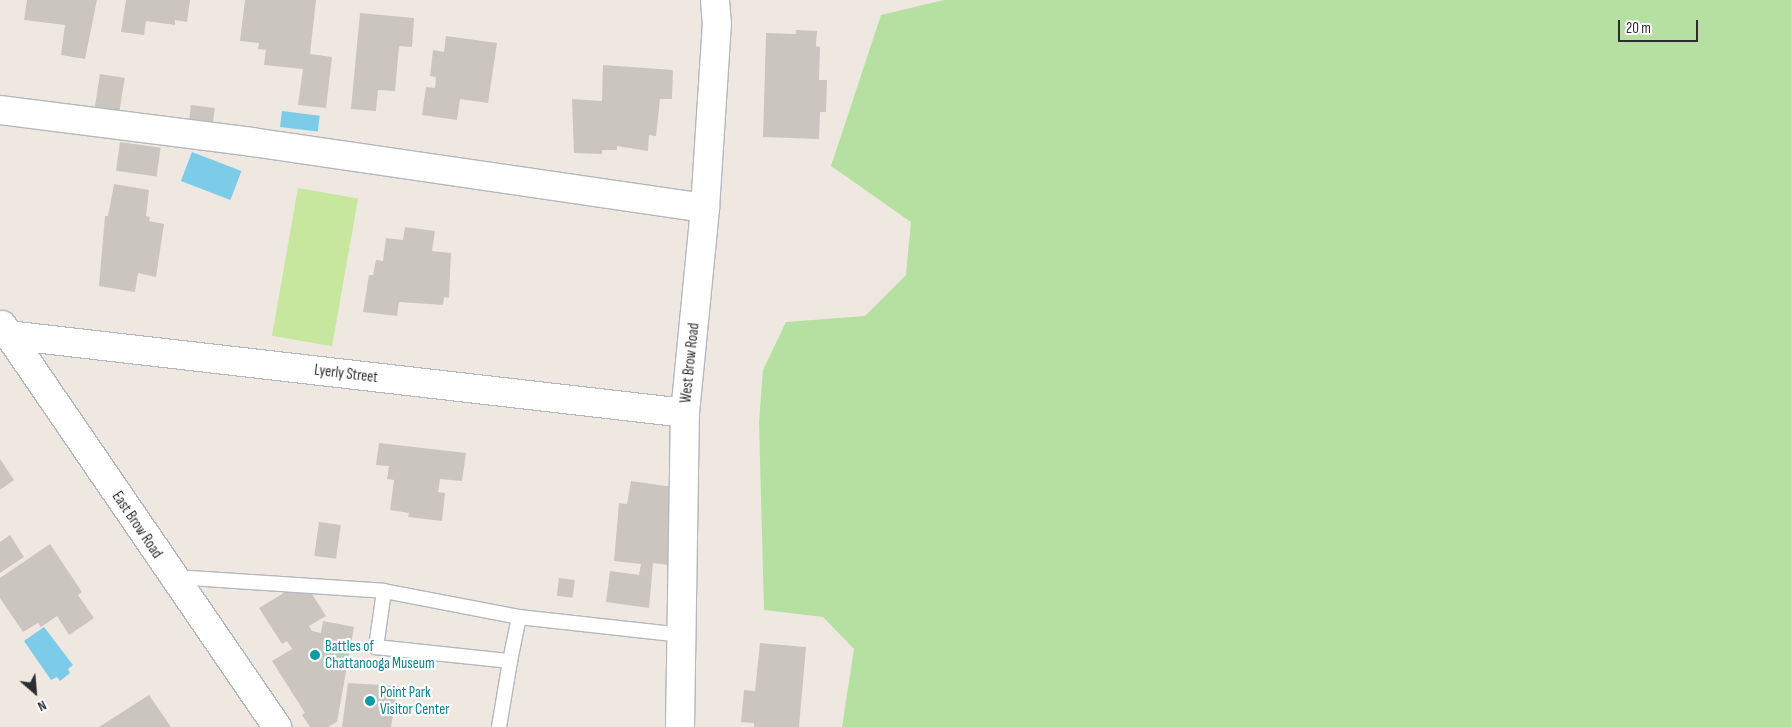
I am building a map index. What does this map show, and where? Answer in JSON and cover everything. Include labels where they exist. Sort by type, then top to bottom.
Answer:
[{"type":"street","name":"West Brow Road","points":[[680,727],[685,413],[705,208],[717,24],[715,0]]},
{"type":"street","points":[[0,110],[252,142],[705,208]]},
{"type":"street","name":"Lyerly Street","points":[[4,328],[685,413]]},
{"type":"street","name":"East Brow Road","points":[[4,328],[171,577],[277,727]]},
{"type":"lane","points":[[171,577],[384,591],[520,617],[682,634]]},
{"type":"lane","points":[[384,591],[376,647],[510,661]]},
{"type":"lane","points":[[499,727],[510,661],[520,617]]},
{"type":"green space","points":[[944,0],[1791,0],[1791,727],[842,727],[854,649],[823,617],[764,610],[759,422],[763,370],[786,322],[865,316],[906,275],[911,222],[831,166],[881,15]]},
{"type":"green space","points":[[298,188],[358,199],[332,346],[272,336]]},
{"type":"water","points":[[282,111],[320,116],[318,132],[280,127]]},
{"type":"water","points":[[192,152],[241,171],[230,200],[181,181]]},
{"type":"water","points":[[44,627],[73,665],[68,669],[70,673],[60,681],[57,677],[51,680],[24,641]]},
{"type":"building","points":[[27,0],[97,0],[85,59],[61,55],[65,25],[24,20]]},
{"type":"building","points":[[126,0],[190,0],[187,22],[175,20],[175,25],[146,21],[144,35],[121,32]]},
{"type":"building","points":[[245,0],[316,0],[310,54],[332,57],[326,108],[298,105],[303,69],[264,65],[266,50],[258,49],[259,43],[240,41]]},
{"type":"building","points":[[360,13],[414,18],[412,47],[399,46],[395,91],[378,90],[376,111],[351,109]]},
{"type":"building","points":[[796,30],[817,31],[816,46],[820,47],[819,80],[827,80],[826,112],[820,112],[819,139],[763,137],[766,33],[796,34]]},
{"type":"building","points":[[446,36],[497,43],[488,103],[460,99],[457,120],[422,115],[426,87],[435,88],[436,77],[430,76],[433,50],[444,52]]},
{"type":"building","points":[[603,65],[673,70],[672,99],[660,99],[656,136],[649,135],[648,151],[617,146],[617,150],[602,150],[602,154],[574,153],[572,99],[602,101]]},
{"type":"building","points":[[100,74],[125,78],[119,112],[95,109]]},
{"type":"building","points":[[191,105],[215,108],[212,131],[188,128]]},
{"type":"building","points":[[120,142],[161,148],[157,176],[116,171]]},
{"type":"building","points":[[114,184],[149,190],[146,216],[150,217],[149,221],[164,224],[156,277],[138,273],[135,292],[99,286],[105,216],[108,216]]},
{"type":"building","points":[[405,227],[435,231],[432,251],[451,253],[449,298],[444,297],[443,305],[399,302],[397,316],[363,312],[369,275],[373,275],[376,260],[383,261],[386,238],[403,240]]},
{"type":"building","points":[[379,443],[466,453],[462,481],[440,479],[438,492],[445,493],[442,521],[408,517],[409,513],[390,510],[394,480],[387,479],[389,466],[376,465]]},
{"type":"building","points":[[0,459],[14,480],[0,490]]},
{"type":"building","points":[[631,481],[673,487],[669,517],[674,518],[668,565],[653,563],[649,608],[606,602],[610,571],[639,575],[641,564],[614,561],[619,503],[627,504]]},
{"type":"building","points":[[319,522],[341,525],[336,559],[314,556]]},
{"type":"building","points":[[10,535],[24,557],[0,573],[0,542]]},
{"type":"building","points":[[50,544],[82,592],[78,595],[94,618],[69,635],[57,616],[41,627],[38,623],[23,632],[0,598],[0,578]]},
{"type":"building","points":[[559,578],[575,580],[573,598],[557,596]]},
{"type":"building","name":"Battles of Chattanooga Museum","points":[[287,591],[312,594],[326,616],[309,626],[312,631],[321,633],[323,621],[354,627],[337,722],[328,727],[310,727],[302,715],[305,713],[272,661],[292,649],[287,641],[282,644],[259,608]]},
{"type":"building","points":[[760,643],[806,647],[799,727],[754,727],[754,723],[741,722],[744,690],[755,691]]},
{"type":"building","name":"Point Park Visitor Center","points":[[348,683],[398,686],[391,727],[342,727]]},
{"type":"building","points":[[149,695],[171,727],[99,727]]},
{"type":"place","name":"Battles of Chattanooga Museum","points":[[315,655]]},
{"type":"place","name":"Point Park Visitor Center","points":[[370,701]]}]
